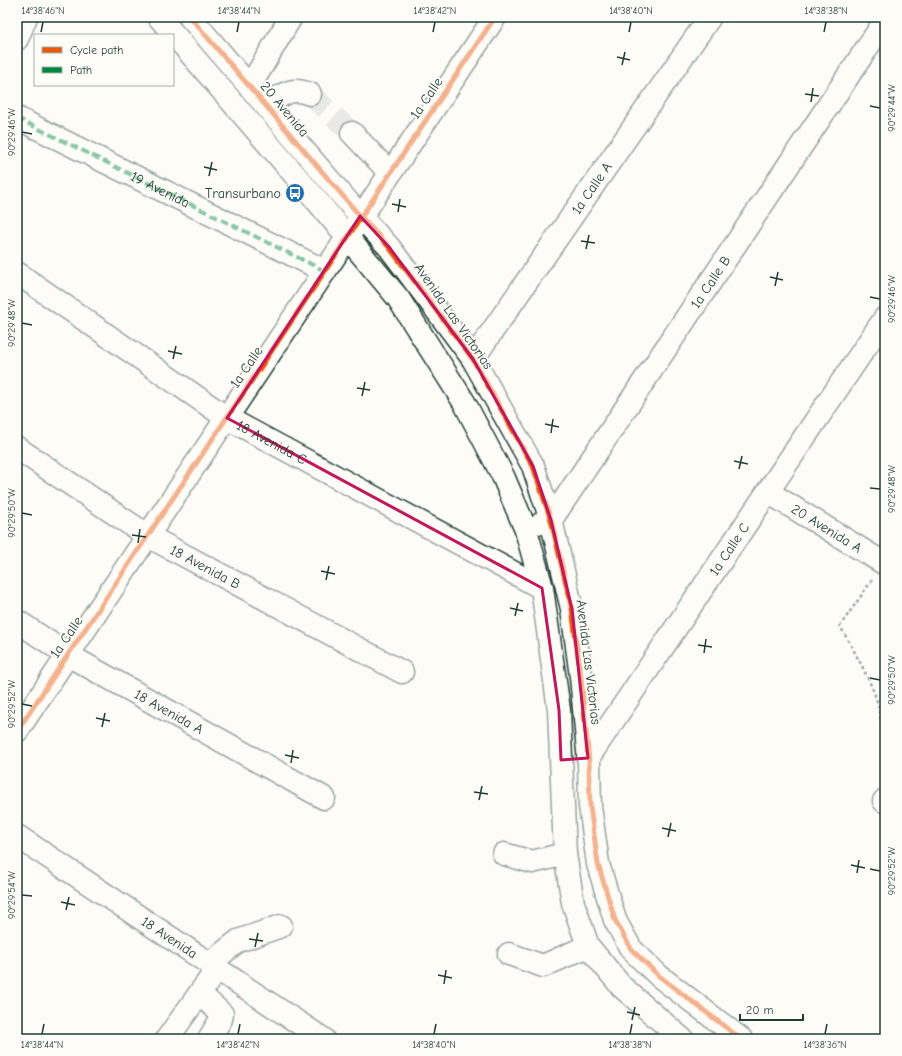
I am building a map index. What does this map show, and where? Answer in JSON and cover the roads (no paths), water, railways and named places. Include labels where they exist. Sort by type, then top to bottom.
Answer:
[{"type":"street","points":[[17,38],[26,17]]},
{"type":"street","points":[[159,17],[174,34]]},
{"type":"street","name":"20 Avenida","points":[[190,17],[360,216]]},
{"type":"street","points":[[250,86],[291,17]]},
{"type":"street","name":"1a Calle","points":[[17,731],[348,237],[360,216],[495,17]]},
{"type":"street","name":"1a Calle A","points":[[473,359],[710,17]]},
{"type":"street","name":"1a Calle B","points":[[551,520],[885,21]]},
{"type":"street","points":[[174,34],[348,237],[398,298],[464,402],[503,476],[526,530],[542,588],[559,710],[565,854],[573,904],[588,946],[622,987],[682,1039]]},
{"type":"street","points":[[266,105],[292,90],[300,90],[310,94]]},
{"type":"street","name":"19 Avenida","points":[[17,118],[325,271]]},
{"type":"street","points":[[352,133],[390,173]]},
{"type":"street","name":"Avenida Las Victorias","points":[[360,216],[389,247],[473,359],[533,466],[551,520],[572,609],[581,677],[588,758],[590,806],[598,864],[615,920],[631,949],[659,976],[741,1039]]},
{"type":"street","name":"18 Avenida C","points":[[17,273],[227,418],[542,588]]},
{"type":"street","name":"1a Calle C","points":[[588,758],[885,318]]},
{"type":"street","name":"18 Avenida B","points":[[17,448],[148,536],[402,672]]},
{"type":"street","name":"20 Avenida A","points":[[768,492],[884,564]]},
{"type":"street","points":[[526,530],[551,520]]},
{"type":"street","name":"18 Avenida A","points":[[17,621],[68,655],[324,798]]},
{"type":"street","points":[[561,760],[588,758]]},
{"type":"street","name":"18 Avenida","points":[[17,836],[323,1039]]},
{"type":"street","points":[[504,854],[532,862],[565,854]]},
{"type":"street","points":[[167,1039],[200,994],[213,966],[238,941],[281,926]]},
{"type":"street","points":[[509,954],[543,966],[588,946]]},
{"type":"street","points":[[200,994],[222,1014],[209,1039]]},
{"type":"tunnel","points":[[310,94],[352,133]]},
{"type":"place","name":"Transurbano","points":[[295,193]]}]
